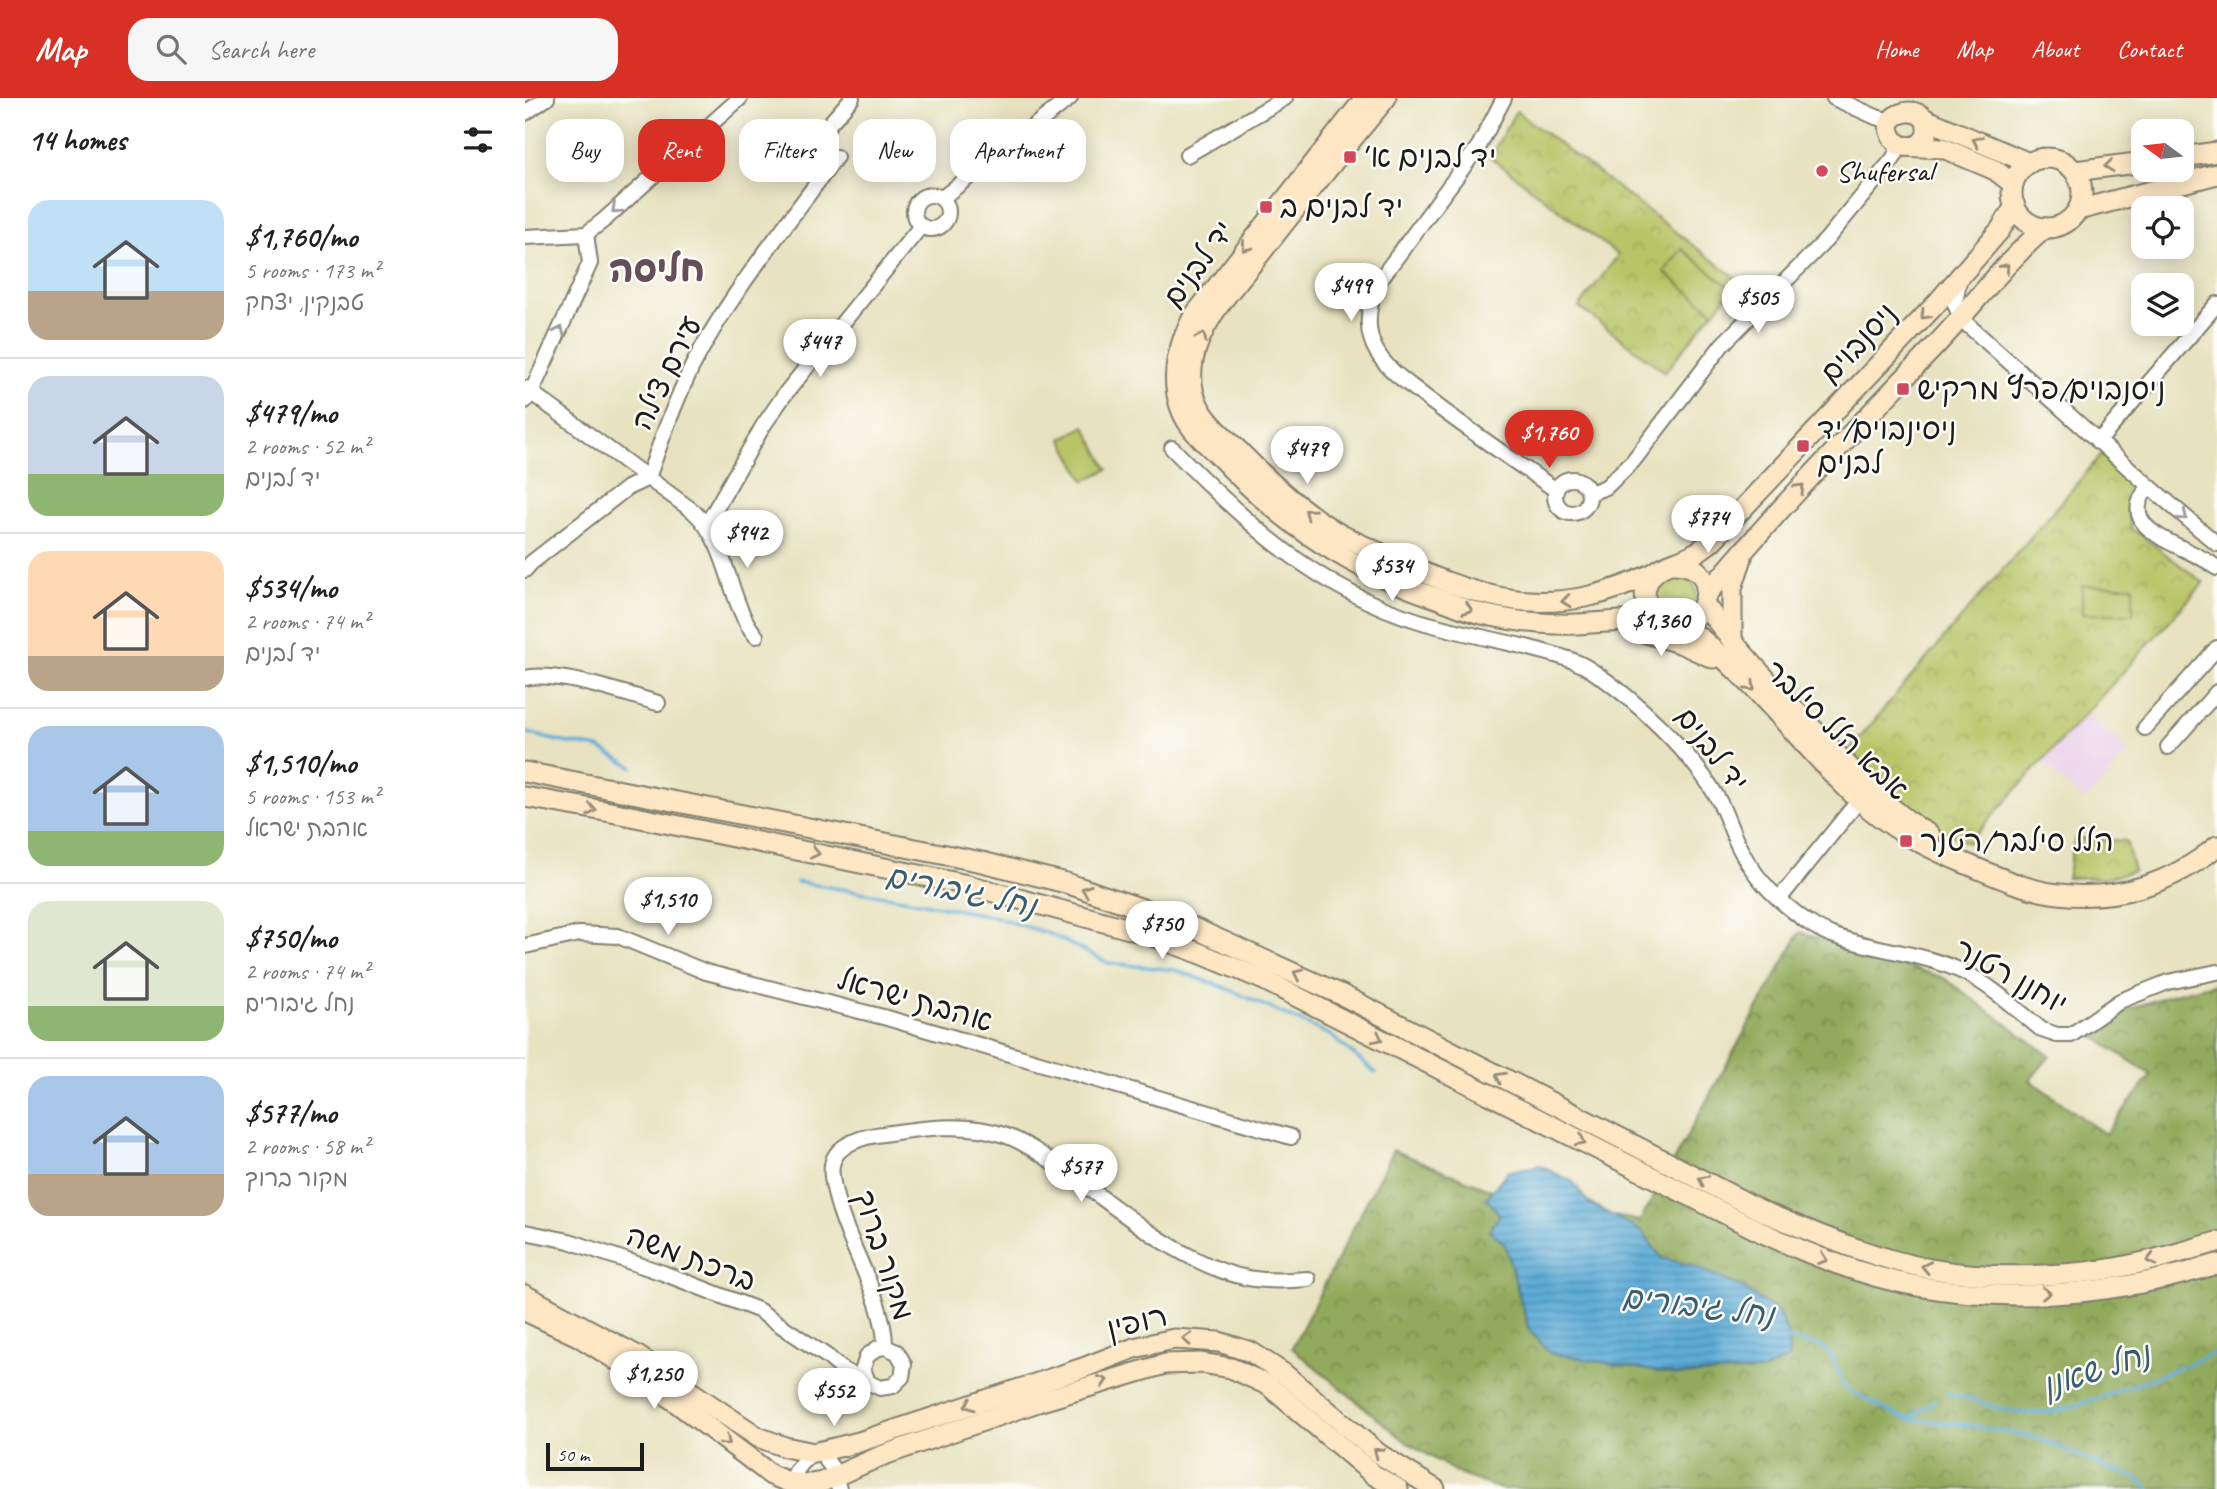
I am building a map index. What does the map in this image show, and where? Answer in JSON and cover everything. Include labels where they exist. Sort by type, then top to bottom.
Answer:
[{"type":"street","points":[[525,113],[547,98]]},
{"type":"street","points":[[525,237],[586,234],[740,98]]},
{"type":"street","points":[[834,119],[852,98]]},
{"type":"street","points":[[942,198],[1070,98]]},
{"type":"street","points":[[1187,155],[1285,98]]},
{"type":"street","name":"יד לבנים","points":[[1365,98],[1193,317],[1183,336],[1175,372],[1181,410],[1190,426],[1249,488],[1315,540],[1363,570],[1480,614],[1530,622],[1574,624],[1646,620],[1662,622]]},
{"type":"street","name":"יד לבנים","points":[[1386,98],[1314,185],[1221,304],[1207,326],[1197,345],[1192,374],[1194,398],[1202,415],[1259,472],[1331,529],[1428,575],[1484,594],[1517,600],[1553,602],[1608,593],[1662,569]]},
{"type":"street","points":[[1504,98],[1479,146],[1376,285],[1369,305],[1369,328],[1375,350],[1388,367],[1458,422],[1556,490]]},
{"type":"street","points":[[1834,98],[1891,121]]},
{"type":"street","points":[[1590,493],[1606,487],[1633,461],[1722,345],[1826,240],[1893,159],[1908,146],[1925,138],[1927,132],[1922,109]]},
{"type":"street","points":[[2013,184],[1995,170],[1943,148],[1908,146],[1890,135],[1891,121],[1901,110],[1922,109],[2029,163]]},
{"type":"street","points":[[2195,155],[2217,152]]},
{"type":"street","points":[[2078,210],[2082,191],[2075,171],[2067,163],[2044,158],[2029,163],[2022,168],[2013,184],[2015,206],[2027,221],[2045,228],[2064,223],[2078,210],[2217,174]]},
{"type":"street","points":[[2075,171],[2131,164]]},
{"type":"street","name":"עירם צילה","points":[[648,478],[691,368],[734,298],[818,182]]},
{"type":"street","points":[[931,194],[942,198],[948,208],[943,223],[934,229],[921,226],[913,215],[919,198],[931,194]]},
{"type":"street","name":"ניסנבוים","points":[[1662,569],[1695,554],[1711,542],[1961,276],[2000,230],[2015,206]]},
{"type":"street","points":[[707,524],[763,426],[785,394],[921,226]]},
{"type":"street","name":"ניסנבוים","points":[[1706,600],[1747,546],[1961,319],[2025,245],[2045,228]]},
{"type":"street","points":[[586,234],[590,263],[527,394],[648,478],[707,524],[749,628],[757,636]]},
{"type":"street","points":[[1961,276],[1955,295],[1955,304],[1961,319],[2217,544]]},
{"type":"street","points":[[2098,442],[2217,303]]},
{"type":"street","name":"יד לבנים","points":[[1172,448],[1212,490],[1255,529],[1307,568],[1363,600],[1419,621],[1559,656],[1591,670],[1645,712],[1706,780],[1717,796],[1738,846],[1753,871],[1779,899]]},
{"type":"street","points":[[525,570],[627,488],[648,478]]},
{"type":"street","points":[[1574,478],[1584,483],[1590,493],[1587,505],[1573,514],[1562,511],[1555,501],[1556,490],[1563,481],[1574,478]]},
{"type":"street","points":[[2149,486],[2139,505],[2138,516],[2144,526],[2208,559],[2217,568]]},
{"type":"street","points":[[1732,640],[1732,588],[1747,546]]},
{"type":"street","points":[[1678,564],[1695,571],[1702,578],[1706,600],[1692,621],[1683,625],[1662,622],[1649,609],[1646,600],[1648,581],[1662,569],[1678,564]]},
{"type":"street","name":"אבא הלל סילבר","points":[[1706,600],[1732,640],[1864,794]]},
{"type":"street","points":[[1601,623],[1639,630],[1682,643],[1729,665]]},
{"type":"street","name":"אבא הלל סילבר","points":[[1683,625],[1711,647],[1901,833],[2000,878],[2059,894],[2098,896],[2153,884],[2199,861],[2217,846]]},
{"type":"street","points":[[2145,728],[2217,648]]},
{"type":"street","points":[[525,678],[534,676],[577,682],[658,703]]},
{"type":"street","points":[[2168,747],[2217,692]]},
{"type":"street","points":[[525,772],[982,862],[1066,883],[1178,921],[1342,995],[1764,1212],[1818,1235],[1884,1257],[1930,1269],[1978,1274],[2044,1275],[2123,1266],[2217,1242]]},
{"type":"street","points":[[1779,899],[1864,794]]},
{"type":"street","points":[[525,797],[968,885],[1077,913],[1199,953],[1297,997],[1761,1232],[1809,1254],[1914,1286],[1985,1294],[2071,1293],[2171,1278],[2217,1264]]},
{"type":"street","name":"יוחנן רטנר","points":[[1779,899],[1811,925],[1830,935],[1943,964],[1964,972],[2042,1030],[2056,1035],[2071,1035],[2120,1001],[2168,982],[2217,971]]},
{"type":"street","name":"אהבת ישראל","points":[[525,946],[579,934],[618,936],[706,972],[887,1018],[1291,1137]]},
{"type":"street","name":"מקור ברוך","points":[[885,1347],[884,1323],[841,1216],[832,1178],[832,1165],[836,1155],[848,1145],[872,1135],[925,1128],[977,1129],[1004,1135],[1043,1156],[1194,1259],[1231,1275],[1272,1282],[1308,1279]]},
{"type":"street","name":"ברכת משה","points":[[525,1232],[569,1241],[663,1273],[758,1310],[843,1370],[868,1382]]},
{"type":"street","points":[[525,1295],[636,1355],[758,1437],[785,1447],[818,1453],[838,1483]]},
{"type":"street","points":[[525,1311],[577,1336],[640,1375],[771,1475],[791,1486],[800,1464],[818,1453]]},
{"type":"street","name":"רופין","points":[[791,1486],[838,1483],[866,1462],[1036,1393],[1134,1348],[1174,1339],[1219,1342],[1251,1352],[1283,1373],[1379,1454],[1435,1489]]},
{"type":"street","points":[[828,1357],[845,1361],[867,1356],[878,1348],[885,1347],[901,1357],[904,1364],[902,1377],[886,1388],[874,1386],[868,1382],[863,1369],[867,1356]]},
{"type":"street","name":"רופין","points":[[818,1453],[1036,1393],[1165,1364],[1201,1363],[1231,1368],[1268,1385],[1374,1475],[1398,1489]]},
{"type":"shaded area","points":[[2087,713],[2129,751],[2085,801],[2043,763]]},
{"type":"green space","points":[[1516,111],[1739,280],[1665,372],[1579,307],[1618,255],[1490,157]]},
{"type":"green space","points":[[1682,249],[1732,289],[1714,312],[1664,272]]},
{"type":"green space","points":[[1085,426],[1108,469],[1085,481],[1062,439]]},
{"type":"green space","points":[[2102,454],[2135,484],[2127,508],[2131,528],[2204,583],[1968,843],[1928,823],[1892,796],[1849,751]]},
{"type":"green space","points":[[1675,573],[1690,579],[1696,594],[1690,609],[1675,615],[1660,609],[1654,594],[1660,579]]},
{"type":"green space","points":[[2082,586],[2133,586],[2133,614],[2082,614]]},
{"type":"green space","points":[[2075,838],[2126,841],[2134,871],[2105,878],[2067,878]]},
{"type":"green space","points":[[1800,932],[1944,978],[2050,1056],[2030,1080],[2105,1134],[2151,1075],[2090,1034],[2135,1007],[2217,983],[2217,1489],[1501,1489],[1461,1475],[1405,1441],[1292,1348],[1393,1150],[1501,1194],[1640,1221]]},
{"type":"water","points":[[1539,1165],[1573,1182],[1589,1203],[1641,1231],[1662,1258],[1691,1265],[1741,1287],[1778,1312],[1788,1335],[1789,1358],[1762,1371],[1677,1375],[1550,1353],[1529,1330],[1505,1244],[1489,1230],[1500,1215],[1486,1198],[1507,1172]]},
{"type":"waterway","points":[[525,732],[599,748],[633,767]]},
{"type":"waterway","name":"נחל גיבורים","points":[[797,882],[995,917],[1050,934],[1108,963],[1175,970],[1226,988],[1330,1035],[1376,1073]]},
{"type":"waterway","name":"נחל גיבורים","points":[[1786,1339],[1821,1346],[1831,1355],[1845,1388],[1892,1413],[1908,1419],[1962,1424],[2038,1438],[2109,1469],[2135,1477],[2150,1489]]},
{"type":"waterway","name":"נחל שאנן","points":[[1947,1394],[2014,1412],[2049,1412],[2072,1407],[2217,1352]]},
{"type":"waterway","name":"נחל שאנן","points":[[1908,1419],[1935,1401]]},
{"type":"place","name":"יד לבנים א׳","points":[[1350,157]]},
{"type":"place","name":"Shufersal","points":[[1822,171]]},
{"type":"place","name":"יד לבנים ב","points":[[1266,207]]},
{"type":"place","name":"ניסנבוים/פרץ מרקיש","points":[[1903,389]]},
{"type":"place","name":"ניסינבוים/יד לבנים","points":[[1803,446]]},
{"type":"place","name":"הלל סילבר/רטנר","points":[[1906,841]]},
{"type":"district","name":"חליסה","points":[[657,268]]}]
